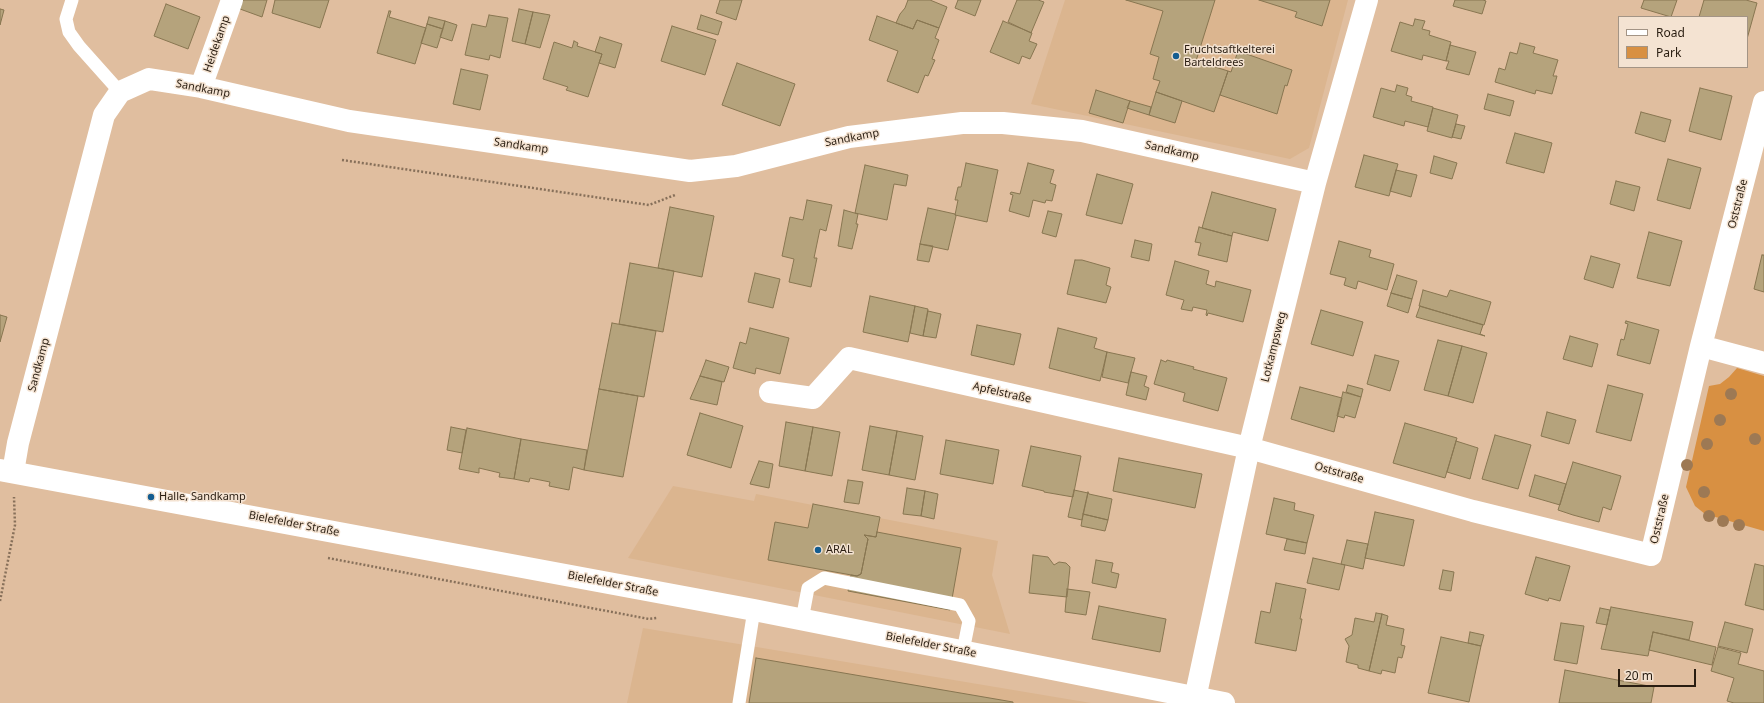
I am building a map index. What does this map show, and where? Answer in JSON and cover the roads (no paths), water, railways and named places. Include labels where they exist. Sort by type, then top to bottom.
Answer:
[{"type":"street","name":"Heidekamp","points":[[202,87],[232,0]]},
{"type":"street","name":"Lotkampsweg","points":[[1194,700],[1249,448],[1315,183],[1368,0]]},
{"type":"street","name":"Sandkamp","points":[[6,471],[18,443],[104,115],[120,92],[149,80],[202,87],[350,122],[690,171],[736,166],[849,137],[962,123],[1003,123],[1082,131],[1315,183]]},
{"type":"street","name":"Oststraße","points":[[1249,448],[1473,511],[1651,555],[1701,346],[1764,102]]},
{"type":"street","points":[[1701,346],[1764,363]]},
{"type":"street","name":"Apfelstraße","points":[[770,392],[813,398],[849,358],[1249,448]]},
{"type":"street","name":"Bielefelder Straße","points":[[6,471],[754,610],[963,651],[1194,700],[1224,703]]},
{"type":"lane","points":[[72,0],[66,19],[69,32],[79,46],[120,92]]},
{"type":"lane","points":[[802,620],[808,588],[824,578],[960,605],[969,621],[963,651]]},
{"type":"lane","points":[[739,703],[754,610]]},
{"type":"place","name":"Fruchtsaftkelterei Barteldrees","points":[[1176,56]]},
{"type":"place","name":"Halle, Sandkamp","points":[[151,497]]},
{"type":"place","name":"ARAL","points":[[818,550]]}]
